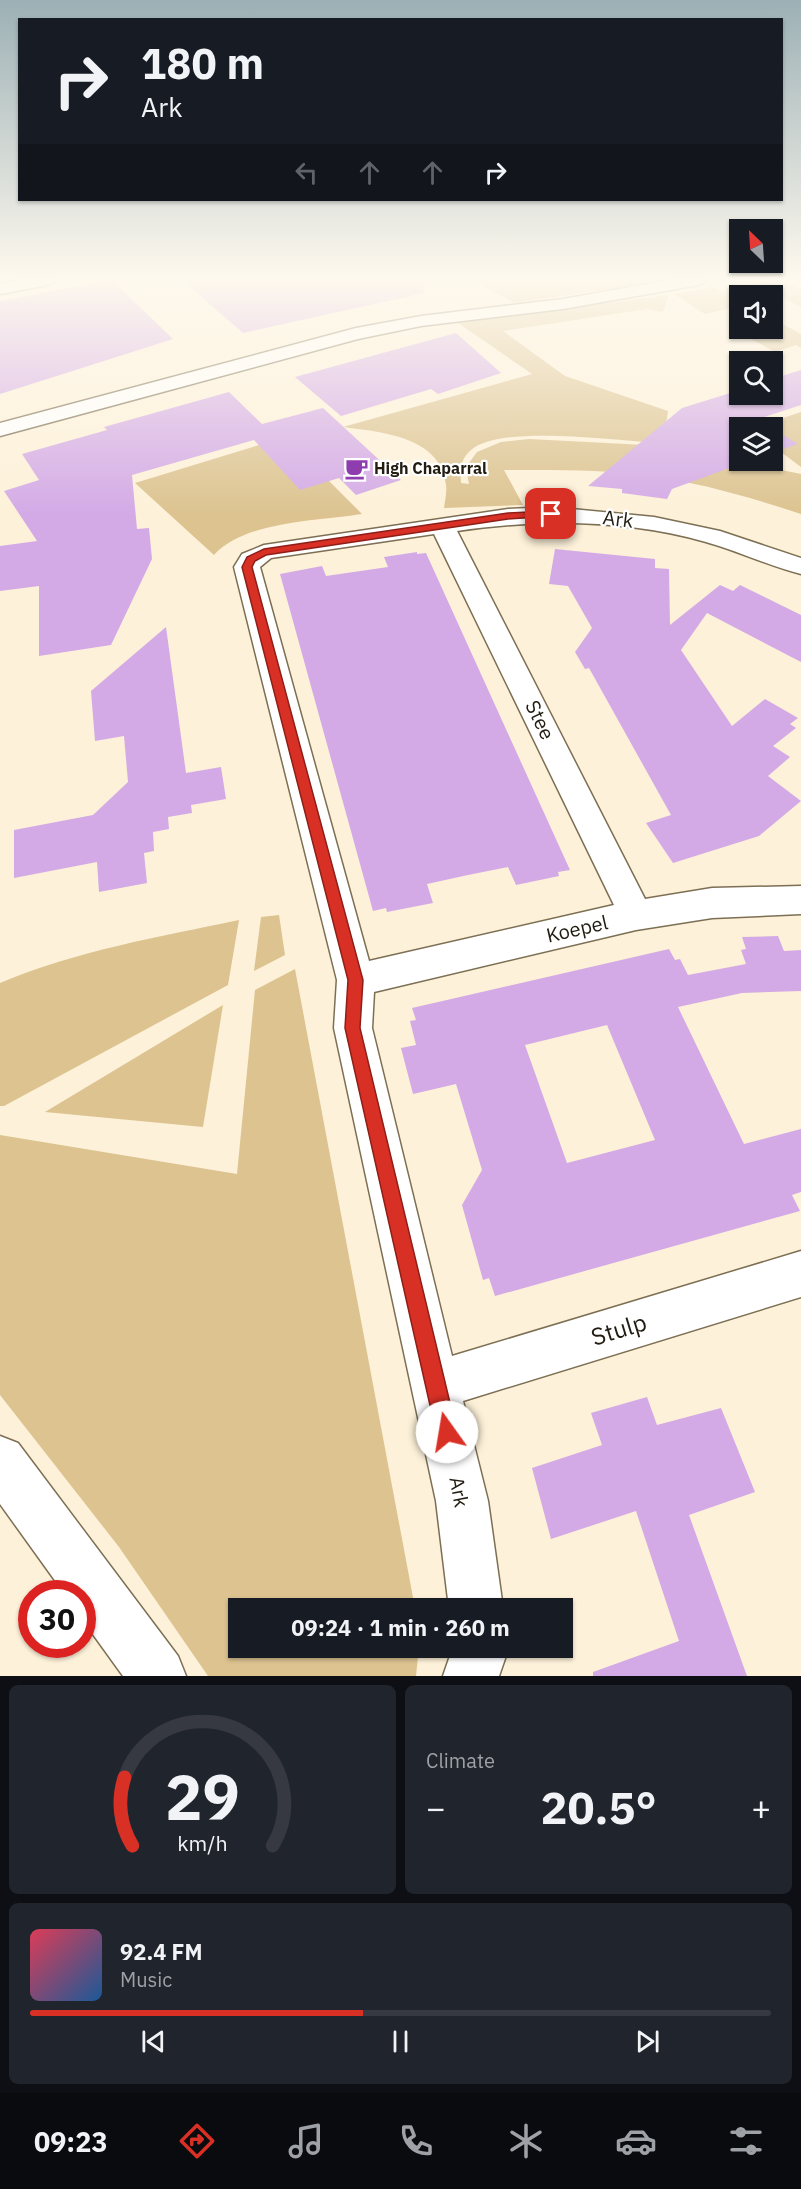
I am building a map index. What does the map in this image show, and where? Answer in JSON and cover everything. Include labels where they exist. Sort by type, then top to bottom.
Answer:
[{"type":"street","points":[[0,430],[266,358]]},
{"type":"street","name":"Ark","points":[[475,1598],[462,1501],[352,1028],[356,980],[247,567],[251,559],[264,552],[442,526],[551,514],[596,516],[654,524],[711,536],[801,566]]},
{"type":"street","name":"Stee","points":[[442,526],[636,915]]},
{"type":"street","name":"Koepel","points":[[356,980],[636,915],[712,903],[801,900]]},
{"type":"street","name":"Stulp","points":[[436,1386],[801,1275]]},
{"type":"street","points":[[0,1461],[158,1676]]},
{"type":"street","points":[[471,1676],[477,1658]]},
{"type":"shaded area","points":[[509,358],[540,358],[565,376],[668,411],[666,426],[648,442],[529,436],[485,442],[471,450],[465,457],[461,470],[461,483],[469,484],[466,467],[477,452],[501,442],[529,439],[665,446],[729,459],[729,471],[783,470],[801,474],[801,514],[727,492],[669,479],[614,472],[559,470],[504,470],[523,505],[444,508],[446,485],[442,469],[433,456],[421,446],[391,435],[343,427],[532,374]]},
{"type":"shaded area","points":[[801,412],[801,467],[783,454],[783,418]]},
{"type":"shaded area","points":[[285,437],[362,514],[283,524],[263,529],[227,544],[214,555],[135,483]]},
{"type":"shaded area","points":[[279,915],[285,955],[254,971],[261,917]]},
{"type":"shaded area","points":[[239,920],[228,985],[4,1106],[0,1106],[0,983],[88,953]]},
{"type":"shaded area","points":[[295,969],[413,1598],[228,1598],[228,1658],[418,1658],[416,1676],[208,1676],[119,1547],[0,1395],[0,1135],[237,1174],[255,990]]},
{"type":"shaded area","points":[[223,1005],[203,1127],[45,1112]]},
{"type":"building","points":[[0,358],[113,358],[0,394]]},
{"type":"building","points":[[364,358],[484,358],[501,373],[438,394],[431,389],[341,416],[295,377]]},
{"type":"building","points":[[801,370],[801,405],[764,417],[729,417],[729,468],[672,489],[667,499],[622,493],[622,489],[588,486],[682,408],[729,393],[729,405],[783,405],[783,376]]},
{"type":"building","points":[[229,392],[262,424],[323,408],[401,480],[356,495],[339,478],[300,490],[254,440],[132,475],[137,529],[149,528],[152,559],[111,645],[39,656],[39,586],[0,591],[0,546],[37,541],[4,491],[39,480],[22,454],[107,430],[104,427]]},
{"type":"building","points":[[783,435],[798,444],[783,449]]},
{"type":"building","points":[[555,549],[655,559],[655,568],[669,569],[670,625],[720,585],[733,591],[740,585],[801,615],[801,662],[707,613],[681,650],[732,726],[765,699],[798,718],[790,724],[796,728],[773,746],[790,757],[768,776],[801,801],[759,836],[673,863],[646,823],[671,815],[589,668],[585,669],[575,652],[592,628],[568,586],[549,584]]},
{"type":"building","points":[[417,552],[417,554],[426,553],[570,870],[558,872],[559,876],[516,885],[508,867],[468,875],[427,884],[433,903],[387,912],[386,908],[373,911],[280,574],[322,566],[326,576],[388,567],[384,557]]},
{"type":"building","points":[[166,627],[186,773],[221,767],[226,799],[191,805],[192,813],[168,817],[169,829],[153,832],[154,851],[144,853],[147,883],[99,892],[97,862],[14,878],[14,830],[93,815],[128,782],[124,736],[95,741],[91,691]]},
{"type":"building","points":[[778,936],[784,951],[801,950],[801,991],[742,993],[678,1007],[744,1144],[801,1129],[801,1192],[792,1195],[800,1211],[495,1296],[489,1278],[483,1280],[462,1205],[482,1170],[456,1084],[413,1094],[401,1048],[416,1045],[410,1021],[416,1020],[412,1008],[669,949],[675,960],[680,959],[688,975],[746,964],[741,950],[746,949],[742,937]],"holes":[[[607,1025],[655,1140],[567,1163],[525,1045]]]},
{"type":"building","points":[[647,1397],[657,1425],[721,1408],[755,1492],[689,1515],[747,1676],[593,1676],[593,1672],[679,1641],[636,1511],[551,1539],[532,1468],[602,1445],[591,1413]]},
{"type":"place","name":"High Chaparral","points":[[356,468]]},
{"type":"route","points":[[447,1432],[352,1028],[356,980],[247,567],[251,559],[264,552],[508,516],[551,514]]}]
